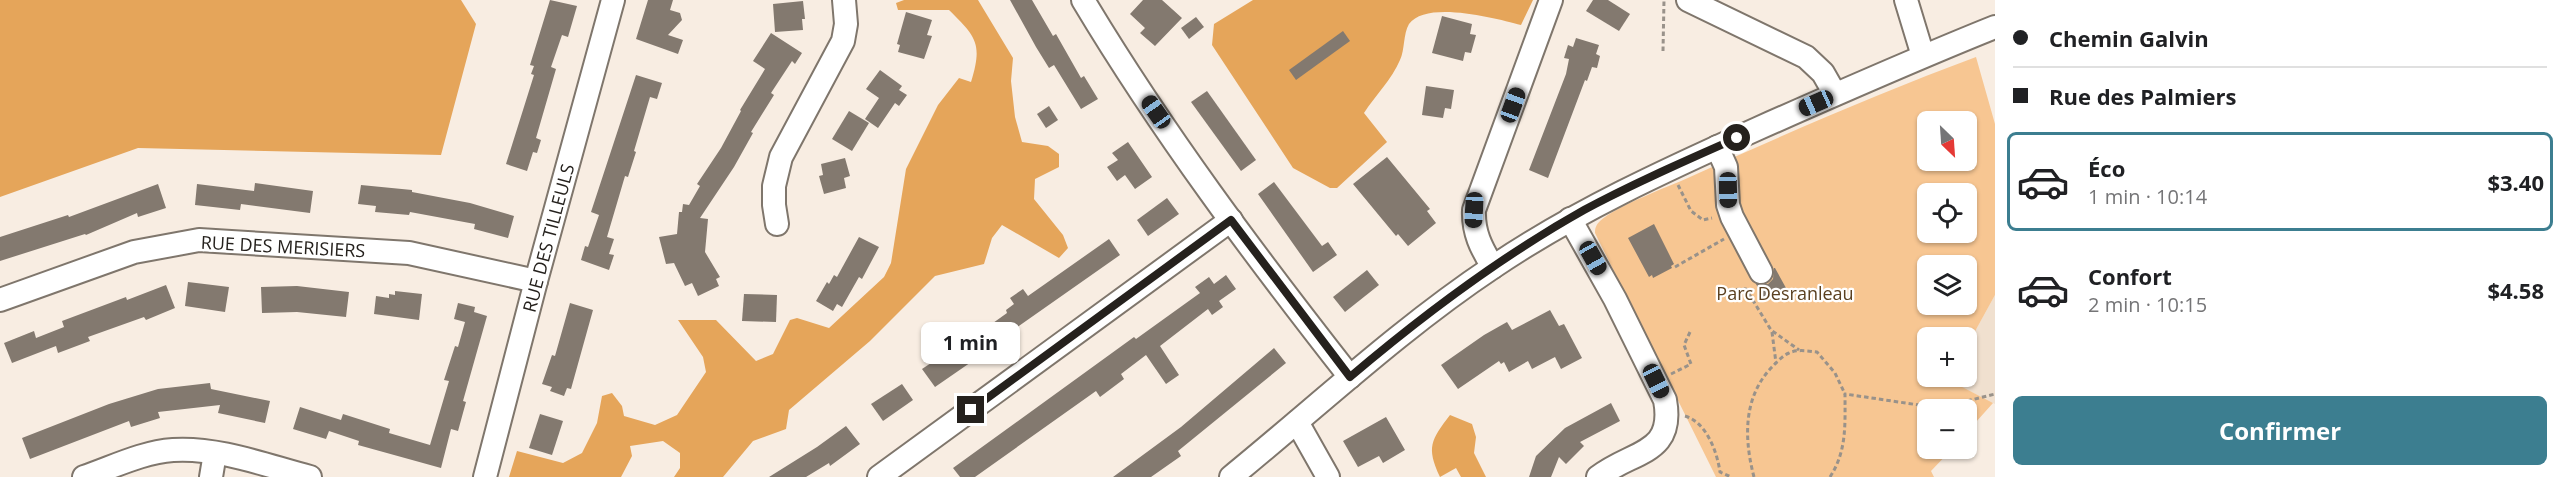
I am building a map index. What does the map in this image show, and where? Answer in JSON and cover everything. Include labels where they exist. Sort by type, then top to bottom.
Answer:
[{"type":"street","name":"RUE DES TILLEULS","points":[[485,477],[613,0]]},
{"type":"street","points":[[777,224],[774,186],[781,157],[843,41],[846,24],[844,0]]},
{"type":"street","points":[[1083,0],[1137,84],[1231,220],[1350,377]]},
{"type":"street","points":[[1493,267],[1479,245],[1474,225],[1474,210],[1551,0]]},
{"type":"street","points":[[1688,0],[1806,57],[1823,73],[1835,94]]},
{"type":"street","points":[[1906,0],[1923,56]]},
{"type":"street","points":[[1232,477],[1413,324],[1493,267],[1570,219],[1642,181],[1717,147],[1923,56],[1995,27]]},
{"type":"street","points":[[1717,147],[1726,167],[1728,205],[1732,217],[1761,272]]},
{"type":"street","points":[[1570,219],[1615,298],[1665,400],[1667,422],[1657,445],[1610,467],[1598,477]]},
{"type":"street","points":[[879,477],[1231,220]]},
{"type":"street","name":"RUE DES MERISIERS","points":[[0,300],[134,252],[199,240],[409,253],[536,281]]},
{"type":"street","points":[[1297,422],[1328,477]]},
{"type":"street","points":[[84,477],[144,456],[171,450],[216,453],[310,477]]},
{"type":"street","points":[[211,477],[216,453]]},
{"type":"path","points":[[1663,51],[1664,0]]},
{"type":"path","points":[[1678,186],[1681,193]]},
{"type":"path","points":[[1675,267],[1728,237]]},
{"type":"path","points":[[1721,291],[1746,289],[1771,330],[1800,351]]},
{"type":"path","points":[[1771,330],[1776,363]]},
{"type":"path","points":[[1681,369],[1691,364],[1684,345],[1690,332]]},
{"type":"path","points":[[1754,477],[1747,448],[1753,392],[1776,363],[1788,353],[1800,351],[1817,352],[1834,373],[1845,394],[1845,436],[1838,464],[1830,477]]},
{"type":"path","points":[[1845,394],[1939,408],[1995,394]]},
{"type":"path","points":[[1667,422],[1695,419],[1718,455],[1720,472],[1731,477]]},
{"type":"shaded area","points":[[0,0],[461,0],[476,24],[441,155],[138,148],[0,197]]},
{"type":"shaded area","points":[[904,0],[978,0],[1013,58],[1011,81],[1015,117],[1022,142],[1048,146],[1059,154],[1059,167],[1035,179],[1034,199],[1063,235],[1068,248],[1059,258],[1002,225],[992,238],[984,264],[935,276],[870,341],[789,410],[786,429],[753,441],[723,477],[674,477],[680,468],[680,453],[663,441],[630,446],[632,456],[621,477],[509,477],[517,451],[563,463],[582,453],[597,423],[602,396],[612,393],[622,406],[624,416],[655,425],[677,415],[706,372],[703,357],[678,320],[716,320],[756,361],[773,354],[790,320],[797,318],[829,328],[884,277],[891,263],[906,169],[938,105],[959,78],[971,82],[976,58],[975,42],[971,34],[949,10],[898,10],[896,3]]},
{"type":"shaded area","points":[[1253,0],[1533,0],[1521,25],[1479,15],[1445,12],[1418,17],[1409,24],[1402,56],[1397,67],[1364,113],[1387,142],[1337,188],[1330,188],[1293,168],[1212,45],[1214,24]]},
{"type":"shaded area","points":[[1995,295],[1995,404],[1962,387],[1977,387],[1977,328]]},
{"type":"shaded area","points":[[1450,415],[1472,424],[1476,437],[1474,453],[1486,477],[1461,477],[1456,468],[1440,477],[1433,458],[1433,444],[1438,431]]},
{"type":"green space","name":"Parc Desranleau","points":[[1976,57],[1995,124],[1995,295],[1977,328],[1917,327],[1917,387],[1962,387],[1993,403],[1977,421],[1977,399],[1917,399],[1917,459],[1942,459],[1931,471],[1934,477],[1716,477],[1595,233],[1596,228],[1600,221],[1618,209],[1832,114]]},
{"type":"building","points":[[550,0],[577,6],[568,37],[562,35],[551,67],[556,69],[536,138],[541,140],[537,153],[533,152],[527,171],[506,164],[534,75],[531,74],[534,66],[530,65]]},
{"type":"building","points":[[648,0],[673,0],[670,10],[680,13],[682,20],[668,35],[683,40],[678,54],[636,39]]},
{"type":"building","points":[[1010,0],[1032,0],[1053,36],[1056,34],[1081,78],[1084,76],[1098,99],[1081,109],[1054,65],[1049,68]]},
{"type":"building","points":[[1143,0],[1162,0],[1182,18],[1155,46],[1140,33],[1145,28],[1130,14]]},
{"type":"building","points":[[1593,0],[1608,0],[1630,14],[1619,31],[1586,11]]},
{"type":"building","points":[[803,1],[805,19],[802,19],[803,30],[775,32],[773,4]]},
{"type":"building","points":[[906,12],[932,20],[927,35],[932,36],[924,59],[898,52],[900,45],[897,44]]},
{"type":"building","points":[[1442,16],[1472,24],[1470,34],[1476,35],[1471,53],[1465,52],[1463,61],[1432,53]]},
{"type":"building","points":[[1196,17],[1204,27],[1189,39],[1181,28]]},
{"type":"building","points":[[1343,31],[1350,41],[1296,80],[1289,70]]},
{"type":"building","points":[[771,33],[802,53],[795,64],[792,61],[771,93],[774,95],[751,132],[753,133],[734,167],[700,218],[708,219],[705,252],[720,277],[716,279],[719,286],[698,296],[692,283],[685,286],[674,263],[666,264],[659,237],[677,234],[679,212],[682,212],[683,204],[689,205],[700,186],[697,184],[721,148],[740,110],[765,69],[753,61]]},
{"type":"building","points":[[1576,38],[1599,45],[1596,54],[1600,56],[1597,68],[1592,67],[1587,81],[1585,80],[1548,178],[1529,170],[1566,74],[1569,59],[1564,58],[1568,45],[1573,47]]},
{"type":"building","points":[[880,70],[902,86],[899,90],[907,95],[899,106],[895,103],[878,128],[865,119],[879,98],[866,89]]},
{"type":"building","points":[[636,75],[662,83],[657,99],[650,97],[634,151],[636,152],[628,177],[625,176],[607,237],[614,239],[609,254],[614,255],[609,270],[581,260],[599,215],[591,212]]},
{"type":"building","points":[[1426,86],[1454,90],[1451,109],[1445,108],[1443,118],[1422,115]]},
{"type":"building","points":[[1207,91],[1256,160],[1241,171],[1191,102]]},
{"type":"building","points":[[1049,106],[1058,120],[1046,128],[1037,114]]},
{"type":"building","points":[[849,111],[869,123],[852,151],[832,139]]},
{"type":"building","points":[[1128,142],[1152,177],[1135,189],[1125,175],[1117,181],[1107,167],[1118,160],[1112,153]]},
{"type":"building","points":[[1387,157],[1430,209],[1427,211],[1436,223],[1408,246],[1398,234],[1396,236],[1353,184]]},
{"type":"building","points":[[845,158],[850,176],[844,178],[846,188],[824,194],[819,176],[823,175],[821,164]]},
{"type":"building","points":[[1274,182],[1322,246],[1328,242],[1337,255],[1313,272],[1258,194]]},
{"type":"building","points":[[255,183],[313,191],[310,213],[241,204],[240,210],[195,205],[197,184],[254,191]]},
{"type":"building","points":[[158,184],[166,208],[138,217],[137,213],[86,235],[0,261],[0,237],[68,215],[69,217]]},
{"type":"building","points":[[361,185],[412,190],[412,192],[470,203],[514,216],[508,238],[474,229],[475,224],[410,212],[409,215],[375,212],[376,206],[358,204]]},
{"type":"building","points":[[1167,198],[1179,214],[1148,236],[1137,220]]},
{"type":"building","points":[[1654,224],[1674,264],[1672,268],[1653,278],[1652,275],[1649,277],[1628,238]]},
{"type":"building","points":[[859,237],[879,247],[862,279],[859,277],[842,307],[837,304],[833,311],[816,301],[827,282],[829,284],[834,275],[837,277]]},
{"type":"building","points":[[1109,239],[1120,255],[1001,339],[1004,343],[979,361],[977,358],[935,387],[922,369],[949,351],[951,353],[1007,313],[1006,310],[1014,304],[1010,298],[1023,289],[1028,296]]},
{"type":"building","points":[[1774,268],[1786,288],[1764,299],[1756,284],[1768,284],[1773,279]]},
{"type":"building","points":[[1367,270],[1379,285],[1345,312],[1333,297]]},
{"type":"building","points":[[1226,275],[1236,289],[1219,301],[1223,307],[1212,315],[1208,309],[1160,346],[1179,375],[1166,384],[1146,355],[1121,374],[1124,379],[1100,397],[1096,391],[975,477],[960,477],[953,468],[1134,337],[1136,339],[1200,293],[1195,287],[1209,277],[1214,284]]},
{"type":"building","points":[[188,282],[229,287],[225,312],[185,306]]},
{"type":"building","points":[[166,285],[175,308],[146,320],[144,317],[88,337],[90,341],[58,353],[56,346],[12,363],[4,343],[34,331],[36,338],[64,327],[62,321]]},
{"type":"building","points":[[297,286],[349,292],[346,317],[297,312],[262,313],[261,287]]},
{"type":"building","points":[[395,291],[422,294],[419,320],[374,314],[376,296],[389,298],[389,294],[395,295]]},
{"type":"building","points":[[744,294],[777,295],[776,322],[742,321]]},
{"type":"building","points":[[458,303],[475,307],[474,312],[487,316],[463,401],[466,402],[458,431],[451,429],[441,468],[358,445],[359,441],[329,431],[326,439],[293,429],[300,407],[341,420],[343,414],[390,429],[389,433],[430,445],[449,381],[444,380],[455,346],[458,347],[465,322],[454,319]]},
{"type":"building","points":[[570,303],[593,310],[571,389],[567,388],[564,396],[550,391],[552,387],[542,384],[552,355],[555,356]]},
{"type":"building","points":[[1550,310],[1559,326],[1564,324],[1582,358],[1561,369],[1555,357],[1532,369],[1528,361],[1509,372],[1504,362],[1501,364],[1499,361],[1458,389],[1441,365],[1507,322],[1512,330]]},
{"type":"building","points":[[1274,348],[1286,363],[1178,451],[1181,456],[1151,477],[1113,477],[1181,427]]},
{"type":"building","points":[[210,383],[211,389],[270,401],[265,423],[218,413],[220,405],[158,412],[160,418],[131,427],[129,421],[30,459],[22,438],[109,404],[158,389]]},
{"type":"building","points":[[902,384],[913,400],[883,421],[871,404]]},
{"type":"building","points":[[1611,403],[1620,421],[1580,442],[1584,446],[1566,464],[1559,457],[1551,477],[1529,477],[1536,456],[1565,428]]},
{"type":"building","points":[[540,414],[563,421],[552,455],[529,448]]},
{"type":"building","points":[[1386,417],[1405,450],[1383,463],[1379,456],[1358,467],[1343,441]]},
{"type":"building","points":[[846,426],[860,444],[830,466],[829,463],[806,477],[769,477],[817,447]]},
{"type":"route","points":[[971,410],[1231,220],[1350,377],[1413,324],[1524,247],[1584,211],[1642,181],[1737,138]]}]
